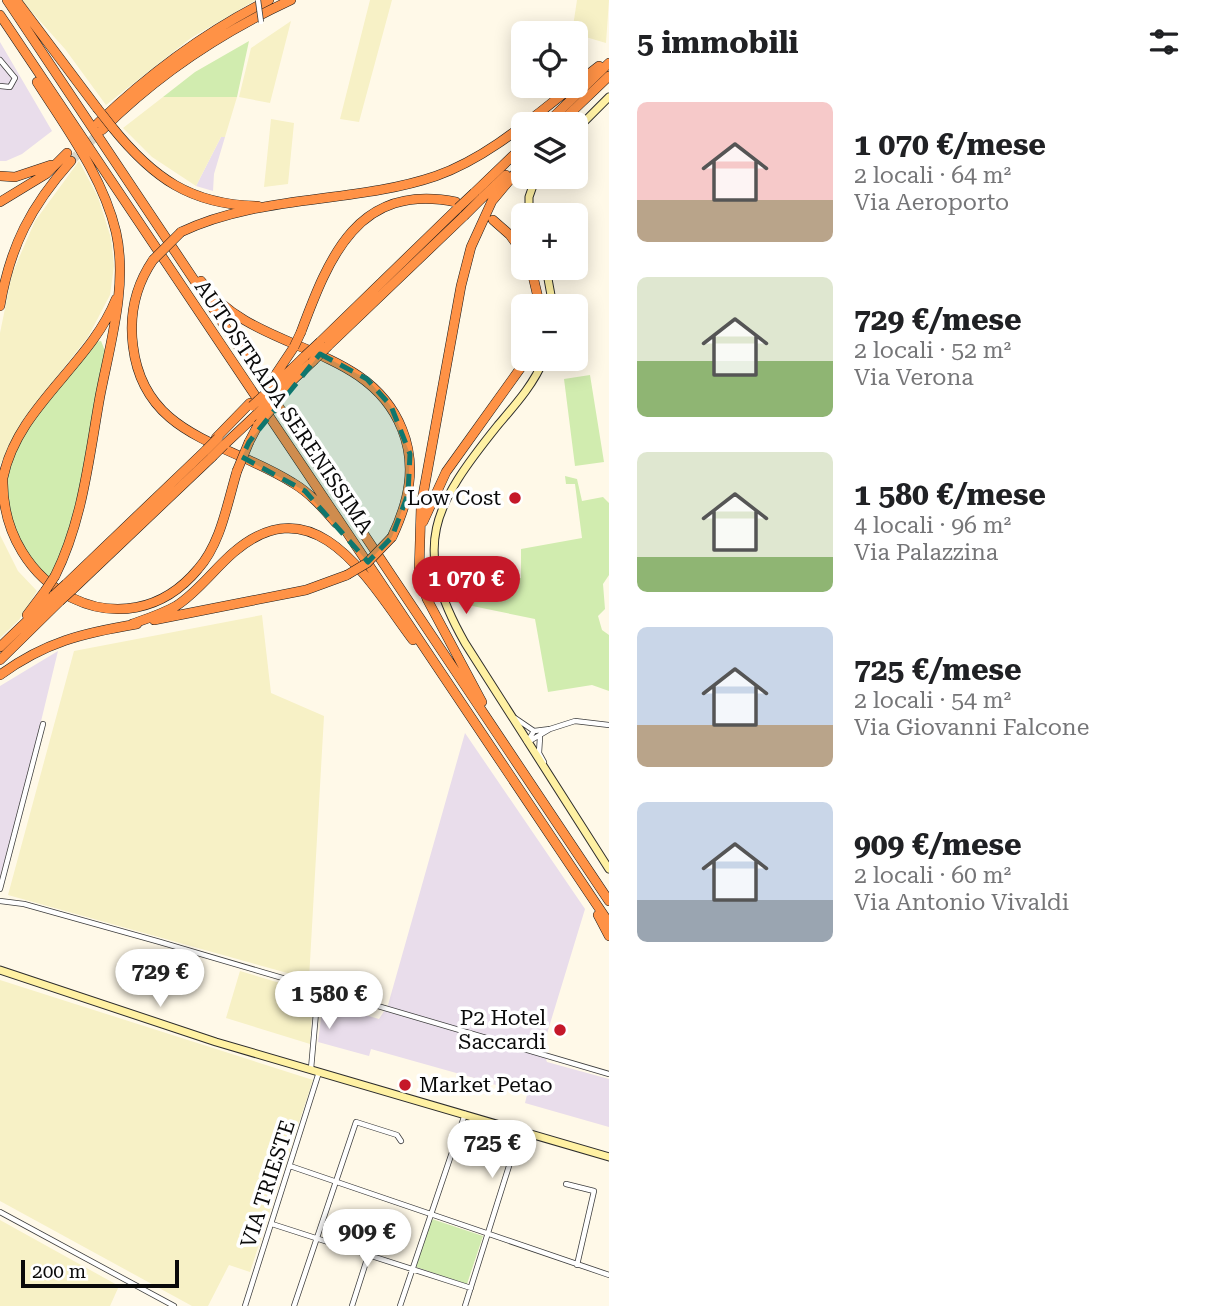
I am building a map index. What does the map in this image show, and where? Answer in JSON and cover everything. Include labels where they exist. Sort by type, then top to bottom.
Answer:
[{"type":"highway","name":"AUTOSTRADA SERENISSIMA","points":[[7,0],[609,901]]},
{"type":"highway","points":[[16,0],[97,108],[104,127],[137,158],[176,188],[221,203],[271,206]]},
{"type":"highway","points":[[104,127],[141,83],[177,55],[269,0]]},
{"type":"highway","points":[[104,127],[155,81],[200,48],[291,0]]},
{"type":"highway","name":"AUTOSTRADA SERENISSIMA","points":[[0,16],[609,923]]},
{"type":"highway","points":[[0,16],[103,192],[118,240],[120,270],[79,510],[55,576],[53,596],[0,660]]},
{"type":"highway","points":[[588,76],[609,61]]},
{"type":"highway","points":[[558,112],[609,61]]},
{"type":"highway","points":[[572,112],[609,76]]},
{"type":"highway","points":[[360,551],[305,491],[264,466],[200,440],[172,420],[151,397],[137,368],[132,338],[135,302],[144,273],[181,232],[208,221],[271,206],[407,184],[449,171],[498,143],[558,98]]},
{"type":"highway","points":[[0,176],[15,177],[67,158]]},
{"type":"highway","points":[[0,202],[67,158]]},
{"type":"highway","points":[[0,306],[7,268],[21,231],[67,158]]},
{"type":"highway","points":[[478,196],[511,159]]},
{"type":"highway","points":[[1,647],[53,596],[69,587],[220,440],[254,412],[459,209],[511,170]]},
{"type":"highway","points":[[511,176],[492,201],[488,219],[461,286],[425,471],[419,533],[419,574],[427,599],[513,758]]},
{"type":"highway","points":[[0,675],[28,655],[55,642],[306,590],[347,575],[367,563],[392,537],[408,494],[410,454],[399,422],[381,392],[349,368],[260,331],[231,311],[205,287],[137,194]]},
{"type":"highway","points":[[277,388],[321,278],[347,234],[364,218],[386,207],[413,199],[459,209]]},
{"type":"highway","points":[[488,219],[511,236]]},
{"type":"highway","points":[[116,299],[97,336],[30,422],[8,460],[2,488],[2,511],[10,542],[24,566],[48,590],[82,605],[118,609],[152,602],[183,585],[205,560],[224,517],[248,442],[254,412],[277,388],[305,369],[309,358]]},
{"type":"highway","points":[[419,533],[446,471],[518,371]]},
{"type":"highway","points":[[69,587],[192,463],[208,452]]},
{"type":"highway","points":[[132,624],[178,605],[232,554],[259,535],[285,529],[313,532],[337,546],[357,565],[467,710]]},
{"type":"highway","points":[[590,894],[609,936]]},
{"type":"street","points":[[258,0],[261,22]]},
{"type":"street","points":[[0,60],[15,78],[10,87],[0,86]]},
{"type":"street","points":[[588,118],[609,97]]},
{"type":"street","points":[[538,371],[532,383],[452,485],[439,511],[434,536],[436,580],[447,612],[554,787],[609,869]]},
{"type":"street","points":[[509,714],[534,731],[575,721],[609,725]]},
{"type":"street","points":[[0,889],[43,724]]},
{"type":"street","points":[[527,743],[550,729]]},
{"type":"street","points":[[527,743],[534,731]]},
{"type":"street","points":[[541,736],[539,753],[554,787]]},
{"type":"street","points":[[0,901],[24,904],[609,1074]]},
{"type":"street","points":[[0,970],[170,1027],[609,1157]]},
{"type":"street","name":"VIA TRIESTE","points":[[245,1306],[290,1166],[315,1070],[318,990]]},
{"type":"street","points":[[400,1306],[465,1114]]},
{"type":"street","points":[[294,1306],[356,1122],[397,1135],[401,1141]]},
{"type":"street","points":[[465,1306],[520,1131]]},
{"type":"street","points":[[290,1166],[609,1275]]},
{"type":"street","points":[[566,1184],[594,1191],[577,1265]]},
{"type":"street","points":[[0,1212],[174,1306]]},
{"type":"street","points":[[272,1224],[471,1288]]},
{"type":"street","points":[[352,1306],[368,1256]]},
{"type":"highlighted area","points":[[320,354],[367,379],[391,406],[410,454],[408,494],[392,537],[368,562],[305,491],[242,457],[249,442]]},
{"type":"shaded area","points":[[21,0],[256,0],[191,38],[106,105],[65,49]]},
{"type":"shaded area","points":[[370,0],[392,0],[359,122],[340,119]]},
{"type":"shaded area","points":[[577,0],[609,0],[606,43],[588,38],[588,21],[574,21]]},
{"type":"shaded area","points":[[291,21],[270,103],[239,97],[251,48]]},
{"type":"shaded area","points":[[0,42],[52,131],[22,154],[6,161],[0,161]]},
{"type":"shaded area","points":[[163,97],[237,97],[225,137],[221,137],[196,186],[152,157],[123,128]]},
{"type":"shaded area","points":[[271,119],[294,123],[288,184],[264,187]]},
{"type":"shaded area","points":[[221,137],[225,137],[214,174],[213,191],[196,186]]},
{"type":"shaded area","points":[[79,161],[98,197],[111,238],[114,266],[110,295],[88,337],[22,421],[0,465],[0,333],[12,274],[35,221]]},
{"type":"shaded area","points":[[0,535],[18,571],[37,591],[19,620],[0,638]]},
{"type":"shaded area","points":[[262,615],[271,693],[324,716],[309,979],[8,895],[74,651]]},
{"type":"shaded area","points":[[58,651],[36,742],[0,878],[0,686]]},
{"type":"shaded area","points":[[465,733],[585,909],[542,1050],[547,1062],[609,1079],[609,1127],[525,1103],[527,1095],[474,1078],[371,1049],[369,1056],[318,1042],[323,1003],[379,1019],[388,1005]]},
{"type":"shaded area","points":[[240,971],[313,993],[310,1044],[226,1018]]},
{"type":"shaded area","points":[[0,980],[313,1080],[250,1272],[229,1265],[208,1306],[192,1306],[0,1201]]},
{"type":"shaded area","points":[[0,1220],[119,1286],[110,1306],[0,1306]]},
{"type":"green space","points":[[249,41],[237,97],[163,97],[195,72]]},
{"type":"green space","points":[[101,341],[106,353],[79,501],[59,558],[46,584],[30,568],[17,545],[6,486],[7,477],[20,442],[31,424],[96,342]]},
{"type":"green space","points":[[590,375],[604,462],[575,466],[564,379]]},
{"type":"green space","points":[[565,476],[577,479],[582,501],[603,497],[609,503],[609,575],[603,584],[605,609],[598,616],[602,630],[609,635],[609,691],[592,685],[548,692],[535,619],[448,601],[444,586],[521,578],[521,549],[582,538],[575,484],[566,484]]},
{"type":"green space","points":[[432,1219],[483,1236],[467,1284],[416,1267]]},
{"type":"tunnel","points":[[71,161],[102,130]]},
{"type":"place","name":"Low Cost","points":[[515,498]]},
{"type":"place","name":"P2 Hotel Saccardi","points":[[560,1030]]},
{"type":"place","name":"Market Petao","points":[[405,1085]]}]
